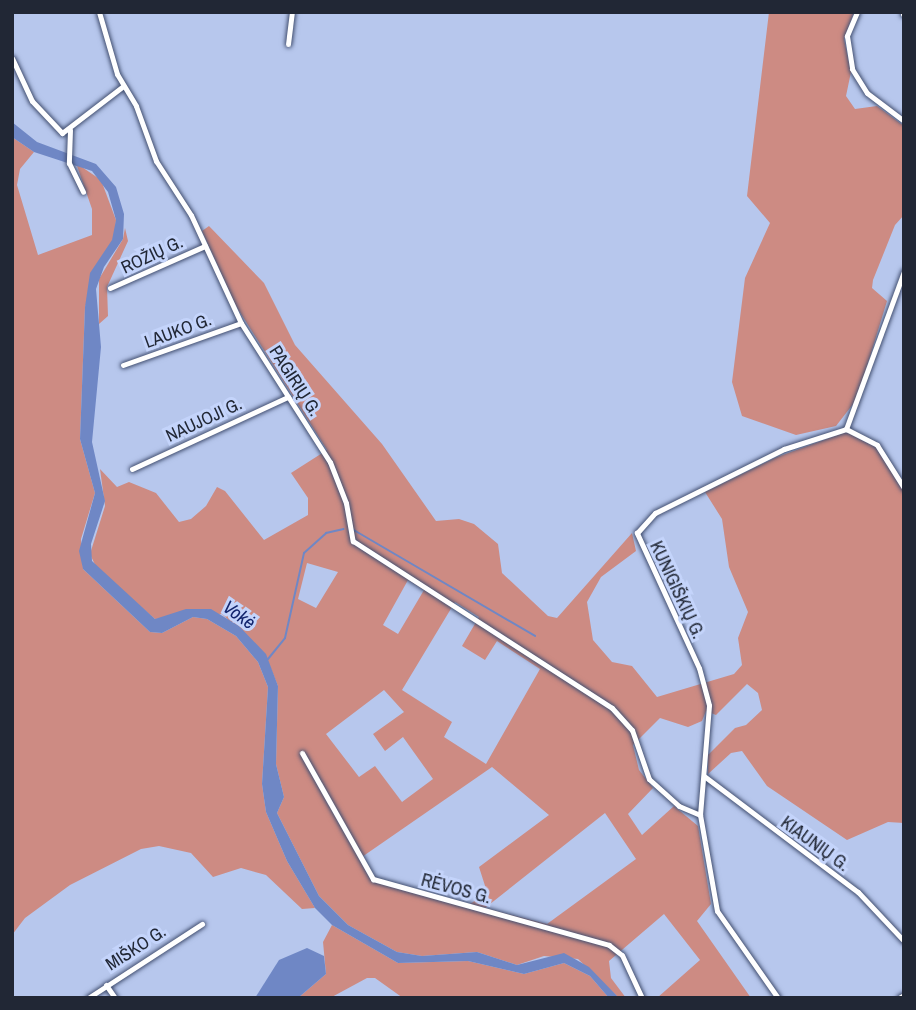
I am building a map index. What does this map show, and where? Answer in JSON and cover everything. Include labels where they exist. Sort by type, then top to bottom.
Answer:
[{"type":"street","name":"PAGIRIŲ G.","points":[[99,12],[122,87],[136,106],[165,178],[205,246],[241,323],[330,462],[346,503],[353,541],[566,675],[622,716],[632,730],[643,768],[656,787],[680,806],[701,815]]},
{"type":"street","points":[[288,44],[292,12]]},
{"type":"street","points":[[857,12],[847,36],[852,69],[867,93],[904,121]]},
{"type":"street","points":[[12,58],[37,107],[57,131],[71,130],[122,87]]},
{"type":"street","points":[[71,130],[69,163],[83,192]]},
{"type":"street","name":"ROŽIŲ G.","points":[[110,288],[205,246]]},
{"type":"street","points":[[904,271],[846,429],[877,445],[904,488]]},
{"type":"street","name":"LAUKO G.","points":[[123,365],[241,323]]},
{"type":"street","name":"NAUJOJI G.","points":[[132,469],[288,397]]},
{"type":"street","name":"KUNIGIŠKIŲ G.","points":[[778,998],[717,911],[701,815],[709,705],[699,668],[640,549],[638,529],[655,513],[784,449],[846,429]]},
{"type":"street","name":"RĖVOS G.","points":[[302,753],[373,879],[609,945],[622,955],[642,998]]},
{"type":"street","name":"KIAUNIŲ G.","points":[[704,776],[858,892],[904,941]]},
{"type":"street","name":"MIŠKO G.","points":[[88,998],[202,924]]},
{"type":"street","points":[[106,985],[115,998]]},
{"type":"street","points":[[899,998],[904,995]]},
{"type":"shaded area","points":[[769,12],[854,12],[844,39],[851,72],[846,96],[855,109],[877,106],[904,126],[904,215],[895,225],[873,280],[872,288],[887,301],[857,399],[836,426],[796,435],[742,416],[732,382],[745,278],[770,223],[747,196]]},
{"type":"shaded area","points":[[12,137],[34,152],[20,169],[17,185],[38,255],[92,235],[92,209],[76,163],[101,180],[116,220],[115,234],[85,307],[80,439],[95,493],[81,539],[83,569],[150,632],[162,633],[193,617],[207,619],[236,636],[258,662],[268,687],[262,784],[266,812],[287,861],[315,908],[302,909],[266,875],[241,868],[213,877],[191,853],[159,846],[141,849],[70,885],[25,918],[12,935]]},
{"type":"shaded area","points":[[209,226],[264,283],[295,345],[382,444],[436,521],[459,519],[474,524],[498,544],[502,573],[548,616],[557,618],[632,533],[636,551],[601,577],[587,602],[593,640],[612,662],[632,666],[657,697],[734,674],[742,665],[738,638],[748,612],[729,567],[722,519],[705,492],[777,457],[846,432],[877,448],[904,490],[904,823],[888,822],[847,840],[767,786],[742,751],[731,753],[708,774],[708,755],[735,728],[746,725],[762,710],[758,693],[747,684],[716,715],[706,711],[702,721],[688,727],[660,718],[633,745],[639,770],[653,788],[628,814],[642,835],[674,806],[698,826],[711,904],[697,921],[751,998],[657,998],[700,960],[664,914],[609,961],[611,978],[626,998],[619,998],[578,959],[544,956],[517,965],[477,952],[422,956],[397,952],[348,925],[319,896],[277,813],[284,797],[276,764],[278,686],[265,654],[222,614],[155,619],[97,569],[90,554],[105,506],[100,469],[117,487],[129,482],[156,493],[179,522],[191,519],[206,506],[217,487],[225,491],[264,540],[308,515],[308,498],[291,473],[327,450],[236,306],[202,231]],"holes":[[[307,563],[338,572],[316,608],[298,599]],[[408,580],[424,590],[398,634],[383,625]],[[455,602],[479,617],[462,646],[485,660],[497,641],[540,669],[486,764],[444,737],[452,722],[402,690]],[[384,690],[404,712],[373,734],[385,751],[403,737],[433,779],[402,802],[375,766],[359,777],[326,734]],[[492,767],[549,815],[479,867],[487,892],[466,907],[371,880],[359,859]],[[605,813],[636,859],[547,924],[485,908]]]},
{"type":"shaded area","points":[[125,228],[128,241],[107,287],[108,316],[99,324],[99,279],[123,239]]},
{"type":"shaded area","points":[[332,925],[398,963],[468,961],[524,974],[564,963],[590,976],[609,998],[403,998],[375,978],[367,978],[330,998],[298,998],[326,974],[323,942]]},
{"type":"water","points":[[12,122],[37,142],[96,164],[116,187],[124,214],[123,239],[104,267],[96,289],[101,347],[92,442],[105,501],[91,544],[92,561],[155,619],[186,609],[211,609],[239,626],[266,654],[278,686],[276,764],[284,797],[277,813],[319,896],[348,925],[397,952],[422,956],[477,952],[517,965],[564,953],[589,967],[619,998],[609,998],[590,976],[564,963],[524,974],[468,961],[398,963],[332,925],[315,908],[287,861],[266,812],[262,784],[268,687],[258,662],[236,636],[207,619],[193,617],[162,633],[150,632],[83,569],[79,551],[95,493],[80,439],[85,307],[90,273],[112,240],[116,220],[108,192],[92,171],[34,152],[12,137]]},
{"type":"water","points":[[307,948],[324,956],[326,974],[298,998],[255,998],[279,960]]},
{"type":"waterway","points":[[268,659],[285,638],[304,553],[326,533],[344,529]]},
{"type":"waterway","points":[[352,529],[535,636]]},
{"type":"water label","name":"Vokė","points":[[239,615]]}]
